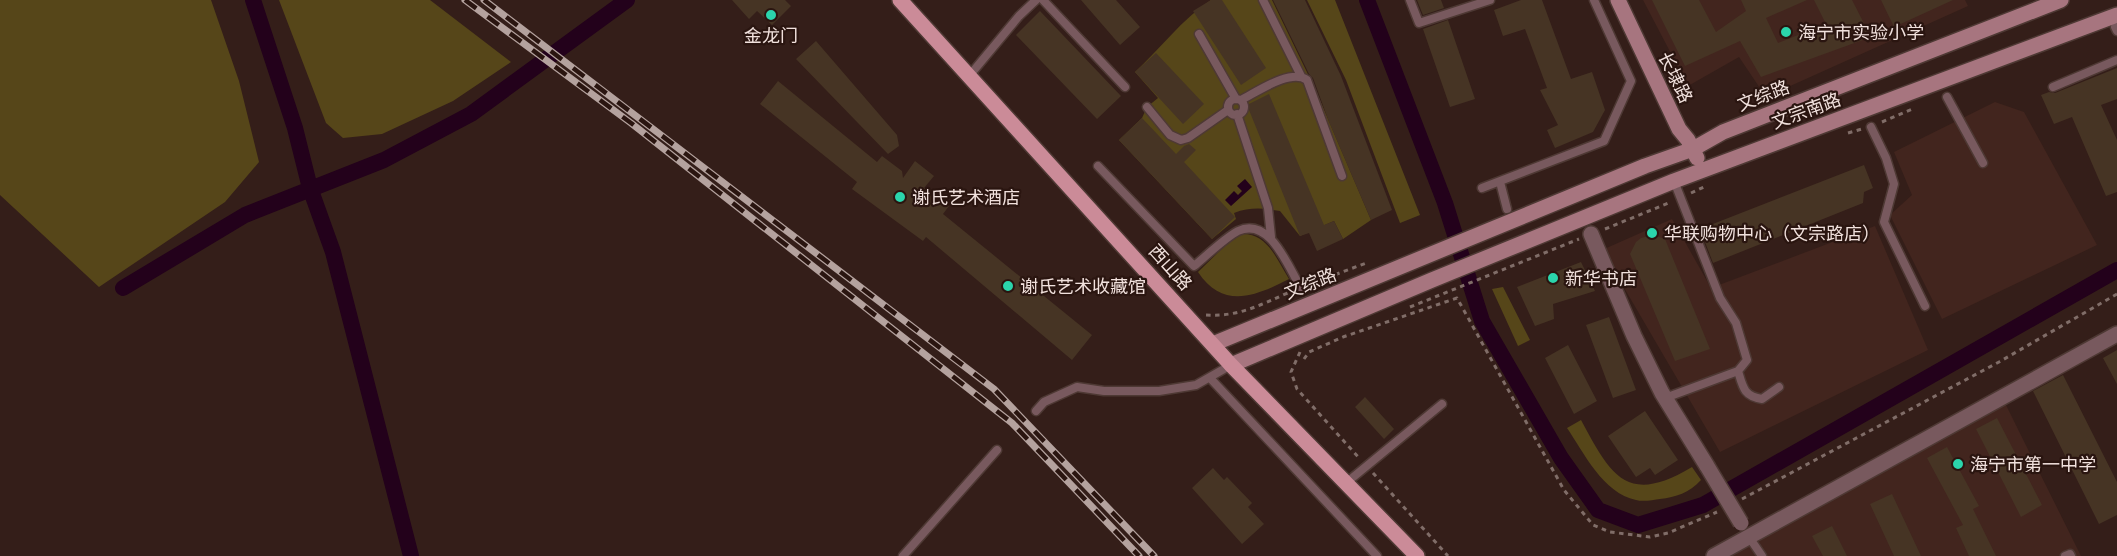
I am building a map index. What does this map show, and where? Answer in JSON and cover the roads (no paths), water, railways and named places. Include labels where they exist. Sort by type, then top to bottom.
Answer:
[{"type":"main road","name":"西山路","points":[[900,0],[1231,365],[1417,556]]},
{"type":"main road","name":"长埭路","points":[[1618,0],[1679,129],[1693,149],[1703,170]]},
{"type":"main road","name":"文综路","points":[[1213,344],[1646,166],[1693,149],[1723,132],[2061,0]]},
{"type":"main road","name":"文宗南路","points":[[1231,365],[1674,181],[2116,24]]},
{"type":"street","points":[[1591,234],[1634,336],[1665,398],[1745,530]]},
{"type":"street","points":[[1714,556],[1745,530],[2117,334]]},
{"type":"lane","points":[[970,75],[1018,16],[1036,0]]},
{"type":"lane","points":[[1043,0],[1125,87]]},
{"type":"lane","points":[[1263,0],[1301,76],[1306,80],[1342,176]]},
{"type":"lane","points":[[1410,0],[1419,23],[1490,0]]},
{"type":"lane","points":[[1482,188],[1604,141],[1631,81],[1594,0]]},
{"type":"lane","points":[[1199,34],[1244,107],[1237,114],[1232,114],[1228,110]]},
{"type":"lane","points":[[2053,87],[2117,60]]},
{"type":"lane","points":[[1148,107],[1170,135],[1181,140],[1188,138],[1228,110],[1229,102],[1291,75],[1301,76]]},
{"type":"lane","points":[[1947,97],[1983,163]]},
{"type":"lane","points":[[1237,114],[1268,208],[1271,237]]},
{"type":"lane","points":[[1871,126],[1886,158],[1894,184],[1884,222],[1925,306]]},
{"type":"lane","points":[[1098,166],[1194,266],[1239,231],[1250,228],[1262,230],[1271,237],[1301,288]]},
{"type":"lane","points":[[1665,398],[1738,371],[1747,360],[1736,322],[1720,298],[1674,181]]},
{"type":"lane","points":[[1500,182],[1507,210]]},
{"type":"lane","points":[[1036,411],[1044,402],[1077,387],[1104,391],[1159,391],[1196,386],[1231,365]]},
{"type":"lane","points":[[1738,371],[1742,387],[1750,397],[1762,399],[1779,387]]},
{"type":"lane","points":[[1210,378],[1377,556]]},
{"type":"lane","points":[[1347,483],[1442,404]]},
{"type":"lane","points":[[903,556],[998,450]]},
{"type":"lane","points":[[1745,530],[1762,556]]},
{"type":"lane","points":[[2066,556],[2070,554],[2071,556]]},
{"type":"waterway","points":[[253,0],[295,128],[310,188],[333,252],[411,556]]},
{"type":"waterway","points":[[123,288],[245,215],[384,160],[471,114],[627,0]]},
{"type":"waterway","points":[[1367,0],[1445,203],[1482,321],[1561,458],[1598,510],[1638,525],[1703,505],[2117,270]]},
{"type":"railway","points":[[465,0],[631,123],[1012,423],[1139,556]]},
{"type":"railway","points":[[484,0],[994,389],[1154,556]]},
{"type":"place","name":"金龙门","points":[[771,15]]},
{"type":"place","name":"海宁市实验小学","points":[[1786,32]]},
{"type":"place","name":"谢氏艺术酒店","points":[[900,197]]},
{"type":"place","name":"华联购物中心（文宗路店）","points":[[1652,233]]},
{"type":"place","name":"新华书店","points":[[1553,278]]},
{"type":"place","name":"谢氏艺术收藏馆","points":[[1008,286]]},
{"type":"place","name":"海宁市第一中学","points":[[1958,464]]}]
